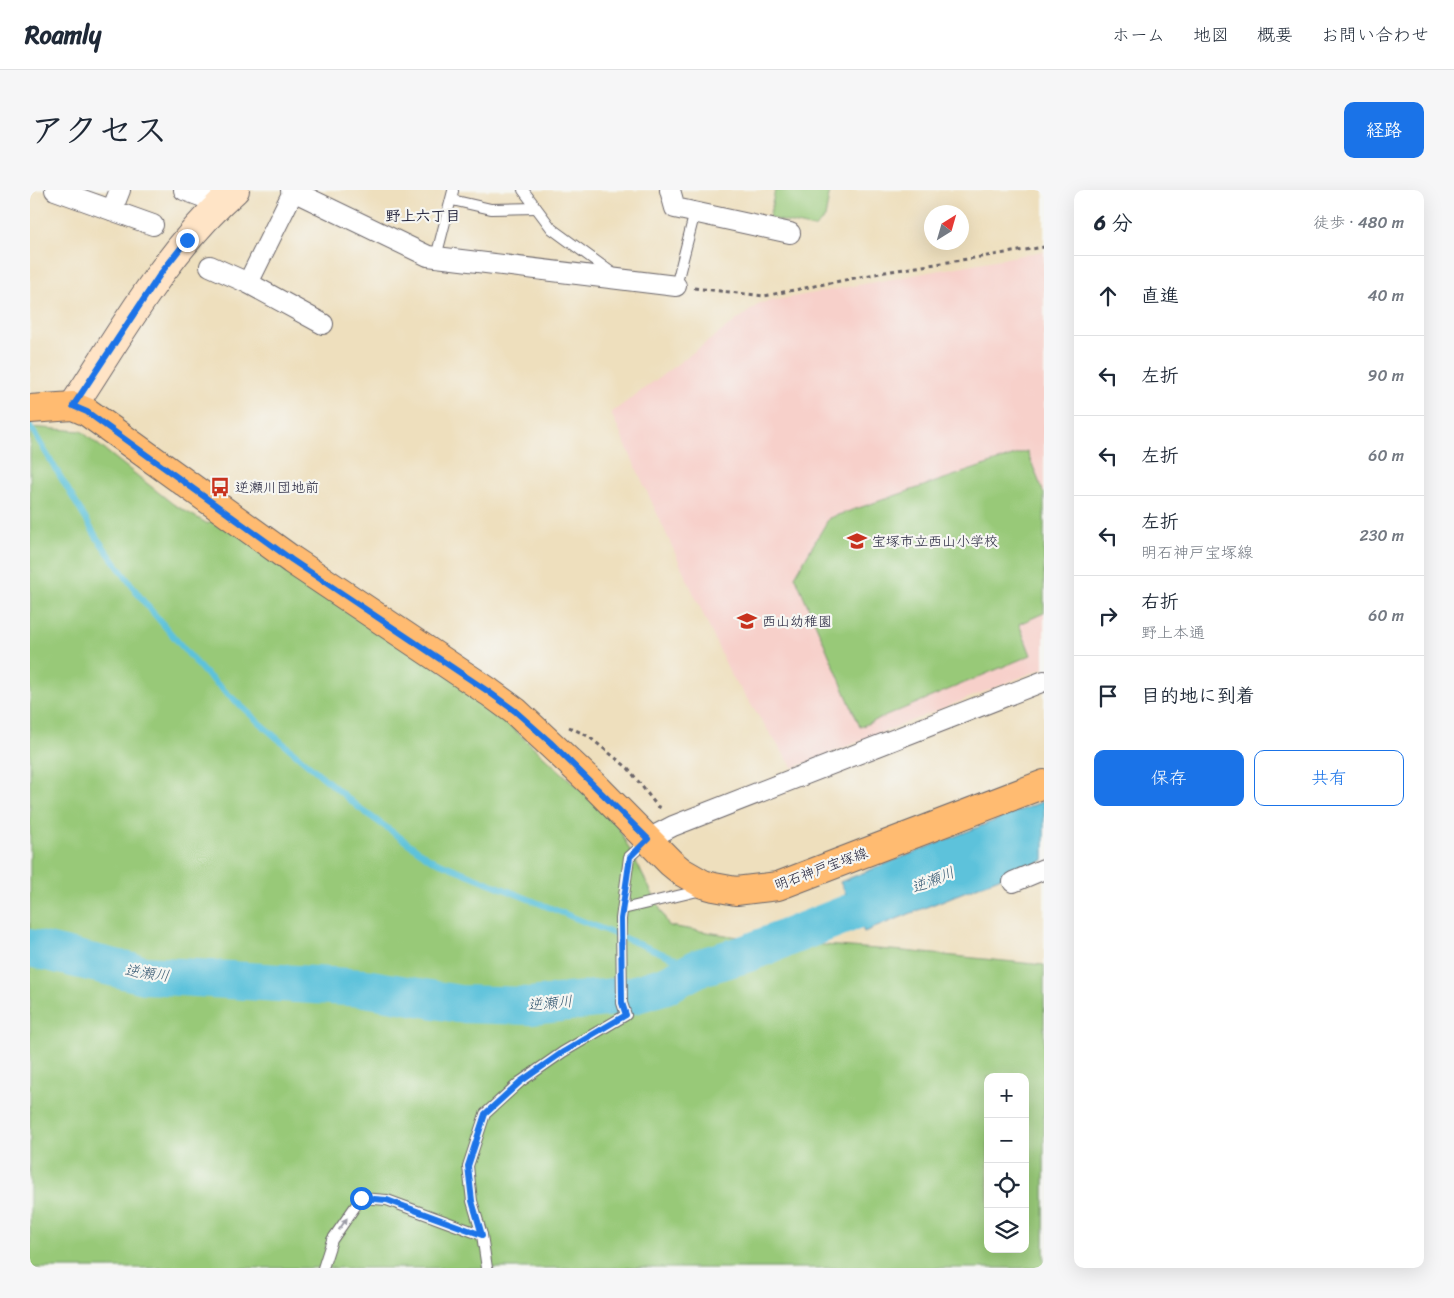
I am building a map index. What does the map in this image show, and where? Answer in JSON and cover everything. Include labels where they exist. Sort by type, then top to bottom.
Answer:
[{"type":"main road","points":[[32,409],[73,406]]},
{"type":"main road","name":"明石神戸宝塚線","points":[[73,406],[87,412],[292,560],[496,697],[534,727],[671,863],[693,879],[714,887],[736,891],[778,886],[1044,784]]},
{"type":"street","points":[[55,190],[153,225]]},
{"type":"street","points":[[112,210],[120,190]]},
{"type":"street","points":[[184,190],[203,197],[228,196]]},
{"type":"street","points":[[670,190],[675,208],[790,233]]},
{"type":"street","points":[[248,284],[292,191],[428,256],[676,286]]},
{"type":"street","points":[[73,406],[161,273],[187,240],[228,196]]},
{"type":"street","points":[[210,266],[323,324]]},
{"type":"street","points":[[648,839],[673,826],[1044,681]]},
{"type":"street","points":[[1013,882],[1044,869]]},
{"type":"lane","points":[[524,190],[552,229],[620,279]]},
{"type":"lane","points":[[436,257],[452,195],[491,209],[536,208]]},
{"type":"lane","points":[[676,286],[695,212]]},
{"type":"lane","points":[[487,1268],[482,1235],[472,1201],[468,1166],[485,1114],[520,1082],[556,1057],[626,1015],[622,1003],[622,914],[630,857],[648,839]]},
{"type":"lane","points":[[622,914],[714,887]]},
{"type":"lane","points":[[323,1268],[332,1240],[361,1198],[387,1200],[482,1235]]},
{"type":"path","points":[[676,286],[764,296],[885,272],[1044,247]]},
{"type":"path","points":[[564,724],[588,736],[628,768],[658,806],[666,810]]},
{"type":"shaded area","name":"宝塚市立西山小学校","points":[[1044,251],[1044,668],[793,768],[730,673],[611,413],[760,303]]},
{"type":"green space","points":[[775,190],[830,190],[825,218],[814,228],[769,218]]},
{"type":"green space","points":[[30,427],[81,431],[173,504],[208,524],[214,517],[474,693],[615,821],[669,926],[757,940],[904,951],[1044,965],[1044,1268],[30,1268]]},
{"type":"green space","points":[[1027,451],[1044,494],[1044,613],[1019,624],[1031,655],[860,727],[795,576],[829,518]]},
{"type":"water","points":[[1044,801],[1044,860],[864,932],[840,882]]},
{"type":"waterway","points":[[30,426],[97,538],[144,602],[203,671],[264,727],[358,807],[430,859],[698,968]]},
{"type":"waterway","name":"逆瀬川","points":[[30,948],[145,975],[365,988],[459,1004],[531,1006],[633,995],[666,985],[698,968],[748,953],[903,892]]},
{"type":"place","name":"逆瀬川団地前","points":[[220,487]]},
{"type":"place","name":"宝塚市立西山小学校","points":[[857,541]]},
{"type":"place","name":"西山幼稚園","points":[[747,621]]},
{"type":"district","name":"野上六丁目","points":[[423,216]]},
{"type":"route","points":[[187,240],[161,273],[73,406],[87,412],[292,560],[515,711],[534,727],[648,839],[630,857],[621,919],[622,1003],[626,1015],[563,1052],[520,1082],[485,1114],[468,1166],[472,1201],[482,1235],[387,1200],[361,1198]]}]
